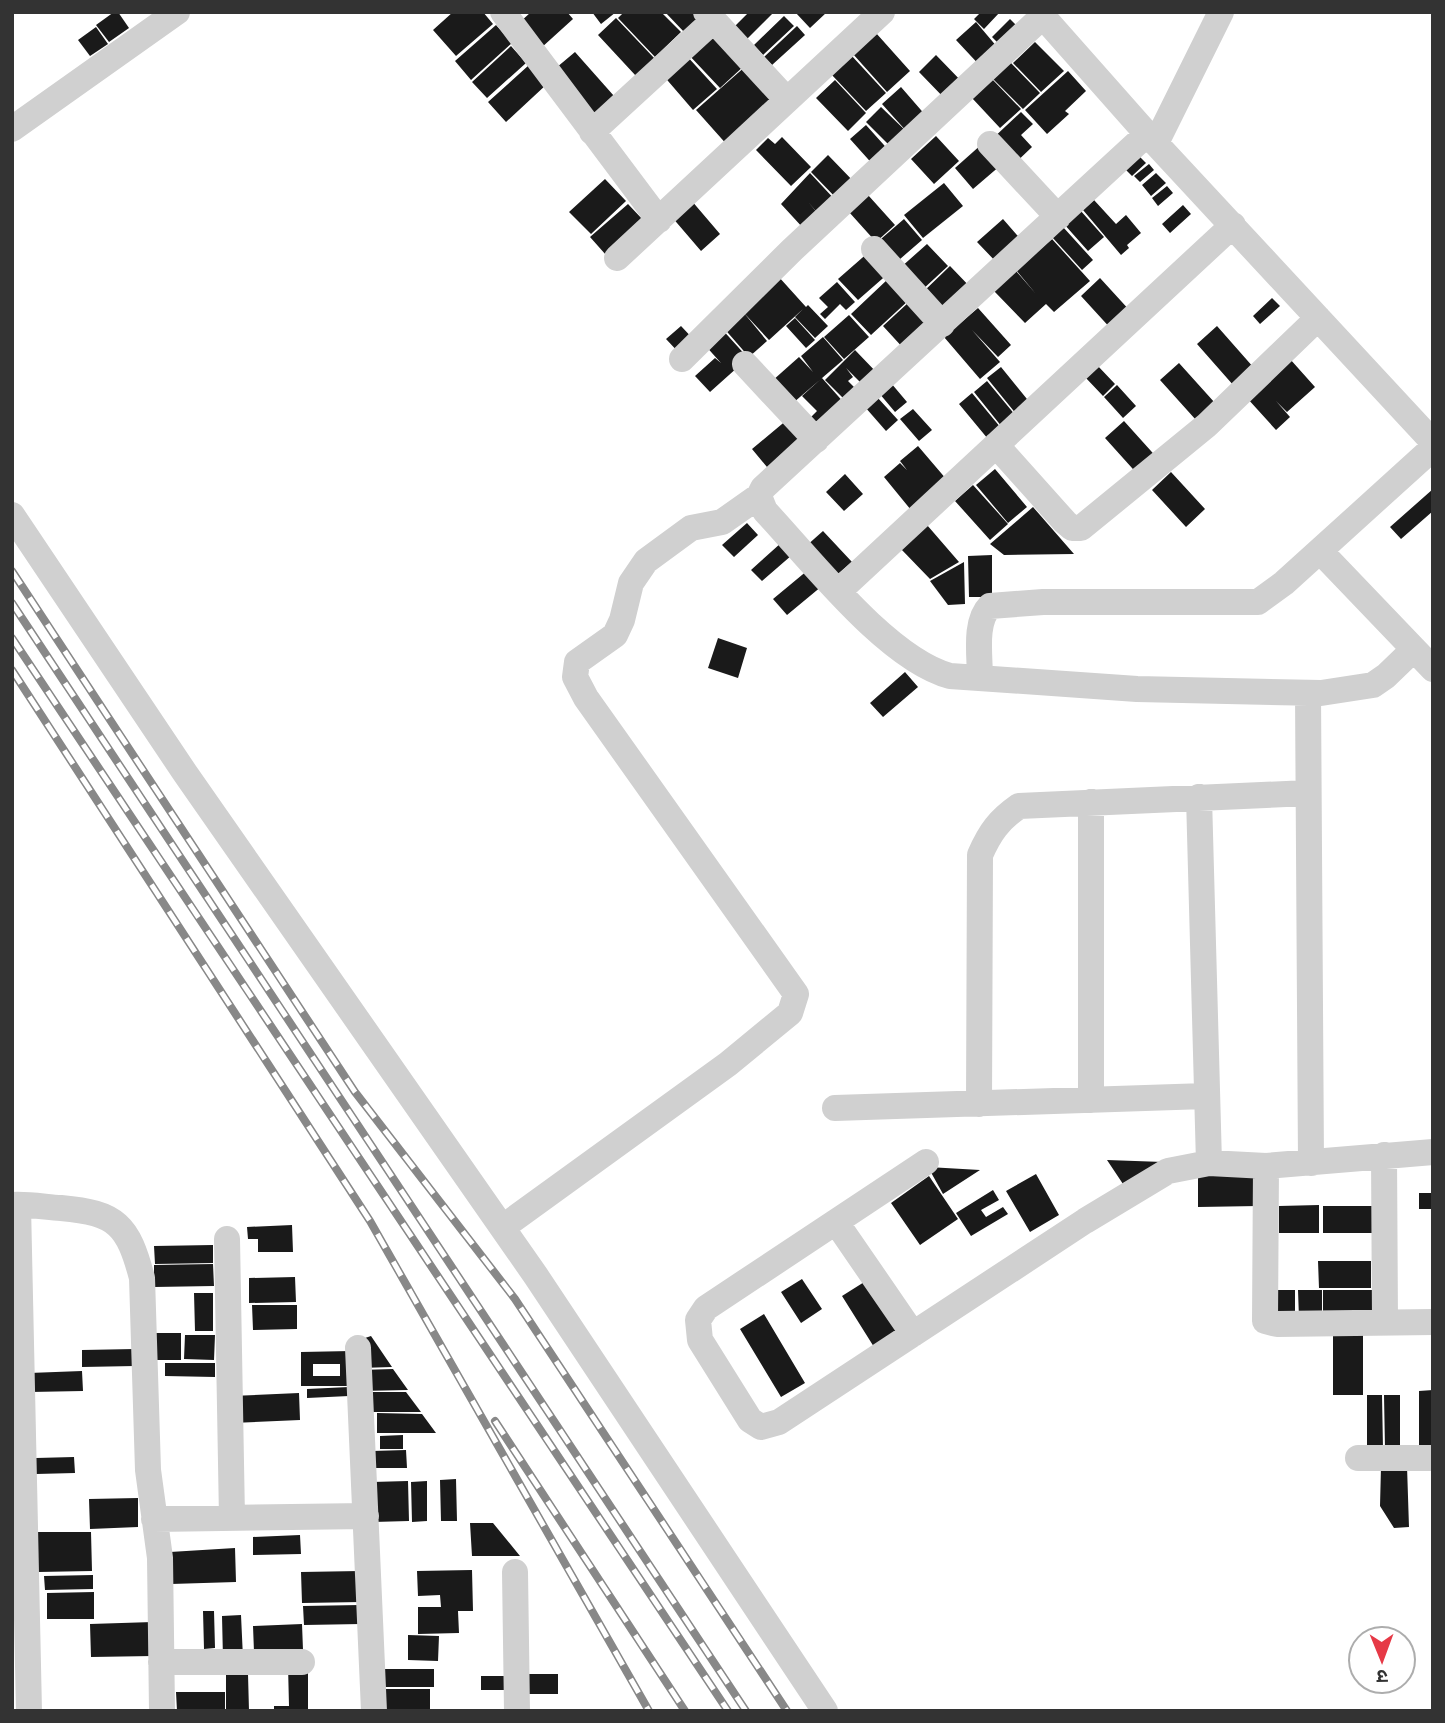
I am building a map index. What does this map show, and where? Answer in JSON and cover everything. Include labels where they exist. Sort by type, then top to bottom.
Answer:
[{"type":"street","points":[[12,129],[146,21],[177,12]]},
{"type":"street","points":[[503,1227],[728,1064],[790,1013],[796,994],[586,698],[575,677],[577,663],[615,635],[622,620],[631,583],[646,561],[684,532],[722,522],[759,496],[763,488],[1058,217],[1152,139],[1221,12]]},
{"type":"street","points":[[617,258],[877,14]]},
{"type":"street","points":[[682,359],[792,250],[1041,14],[1152,139],[1433,442]]},
{"type":"street","points":[[512,16],[592,132],[659,220]]},
{"type":"street","points":[[592,132],[710,16],[787,100]]},
{"type":"street","points":[[990,144],[1058,217]]},
{"type":"street","points":[[839,591],[1233,225]]},
{"type":"street","points":[[874,249],[942,324]]},
{"type":"street","points":[[996,445],[1065,522],[1072,528],[1081,528],[1207,425],[1318,318]]},
{"type":"street","points":[[745,365],[816,440]]},
{"type":"street","points":[[980,678],[981,625],[983,613],[990,606],[1043,602],[1258,602],[1320,551],[1433,448]]},
{"type":"street","points":[[759,496],[765,512],[889,640],[921,666],[950,676],[1137,690],[1308,693],[1356,690],[1373,685],[1414,649]]},
{"type":"street","points":[[12,515],[185,773],[503,1227],[825,1711]]},
{"type":"street","points":[[1320,551],[1433,669]]},
{"type":"street","points":[[1308,693],[1311,1163]]},
{"type":"street","points":[[979,1104],[980,855],[990,831],[1019,806],[1308,793]]},
{"type":"street","points":[[1199,797],[1209,1163]]},
{"type":"street","points":[[1091,802],[1091,1100]]},
{"type":"street","points":[[835,1108],[1206,1096]]},
{"type":"street","points":[[926,1162],[706,1308],[698,1320],[700,1340],[750,1420],[761,1427],[779,1422],[1085,1220],[1168,1171],[1209,1163],[1266,1166],[1433,1152]]},
{"type":"street","points":[[1384,1155],[1385,1322]]},
{"type":"street","points":[[1266,1166],[1265,1321],[1277,1324],[1433,1322]]},
{"type":"street","points":[[29,1711],[15,1205],[95,1211],[117,1223],[134,1248],[142,1278],[148,1470],[160,1558],[162,1711]]},
{"type":"street","points":[[836,1222],[913,1334]]},
{"type":"street","points":[[227,1239],[232,1518]]},
{"type":"street","points":[[358,1348],[374,1711]]},
{"type":"street","points":[[1359,1458],[1433,1458]]},
{"type":"street","points":[[154,1519],[366,1516]]},
{"type":"street","points":[[515,1572],[517,1711]]},
{"type":"street","points":[[161,1662],[302,1662]]},
{"type":"building","points":[[118,12],[129,28],[109,42],[96,25]]},
{"type":"building","points":[[453,12],[483,12],[493,24],[456,56],[433,30]]},
{"type":"building","points":[[531,12],[567,12],[573,19],[541,48],[519,23]]},
{"type":"building","points":[[592,12],[616,12],[601,24]]},
{"type":"building","points":[[624,12],[661,12],[681,32],[655,57],[618,18]]},
{"type":"building","points":[[665,12],[697,12],[702,17],[685,33]]},
{"type":"building","points":[[749,12],[774,12],[747,39],[734,27]]},
{"type":"building","points":[[795,12],[827,12],[810,28]]},
{"type":"building","points":[[981,12],[1000,12],[984,29],[974,19]]},
{"type":"building","points":[[784,16],[794,26],[763,55],[754,45]]},
{"type":"building","points":[[616,18],[655,59],[636,76],[598,35]]},
{"type":"building","points":[[1010,19],[1023,32],[1005,50],[992,37]]},
{"type":"building","points":[[976,22],[998,48],[984,70],[956,40]]},
{"type":"building","points":[[496,25],[512,43],[471,80],[455,61]]},
{"type":"building","points":[[797,26],[805,35],[772,65],[764,57]]},
{"type":"building","points":[[96,27],[108,44],[90,56],[78,40]]},
{"type":"building","points":[[713,29],[745,65],[720,88],[687,53]]},
{"type":"building","points":[[876,33],[910,71],[887,92],[853,54]]},
{"type":"building","points":[[1035,42],[1064,71],[1041,92],[1013,63]]},
{"type":"building","points":[[511,46],[526,63],[487,98],[472,82]]},
{"type":"building","points":[[575,52],[614,96],[589,118],[550,73]]},
{"type":"building","points":[[685,54],[717,89],[693,110],[662,74]]},
{"type":"building","points":[[851,55],[886,93],[866,111],[831,74]]},
{"type":"building","points":[[936,55],[966,86],[949,103],[919,72]]},
{"type":"building","points":[[1010,62],[1040,93],[1023,109],[993,79]]},
{"type":"building","points":[[529,65],[547,84],[506,122],[488,102]]},
{"type":"building","points":[[747,65],[780,103],[729,147],[696,110]]},
{"type":"building","points":[[1068,71],[1086,91],[1065,111],[1069,114],[1047,134],[1025,110]]},
{"type":"building","points":[[992,79],[1021,109],[1000,128],[972,98]]},
{"type":"building","points":[[835,80],[866,113],[848,131],[816,98]]},
{"type":"building","points":[[901,87],[927,117],[908,133],[882,104]]},
{"type":"building","points":[[881,107],[909,134],[893,149],[866,122]]},
{"type":"building","points":[[1021,112],[1033,124],[1021,135],[1032,147],[1013,165],[990,141]]},
{"type":"building","points":[[866,125],[892,154],[876,168],[850,139]]},
{"type":"building","points":[[936,136],[959,161],[934,184],[911,159]]},
{"type":"building","points":[[782,137],[811,167],[791,186],[756,150],[768,138],[775,144]]},
{"type":"building","points":[[982,144],[1001,165],[973,189],[955,168]]},
{"type":"building","points":[[828,155],[857,185],[839,201],[811,172]]},
{"type":"building","points":[[1138,155],[1146,163],[1132,176],[1124,168]]},
{"type":"building","points":[[1149,164],[1154,170],[1140,182],[1134,176]]},
{"type":"building","points":[[810,173],[838,203],[822,218],[808,202],[819,215],[804,229],[781,204]]},
{"type":"building","points":[[1156,173],[1166,183],[1151,196],[1142,185]]},
{"type":"building","points":[[605,179],[626,201],[591,234],[569,212]]},
{"type":"building","points":[[944,183],[963,206],[923,238],[904,215]]},
{"type":"building","points":[[1167,186],[1173,193],[1158,206],[1152,198]]},
{"type":"building","points":[[868,195],[895,225],[876,242],[849,212]]},
{"type":"building","points":[[691,200],[720,234],[701,251],[671,216]]},
{"type":"building","points":[[1094,200],[1116,224],[1126,215],[1141,233],[1127,245],[1129,248],[1121,255],[1083,210]]},
{"type":"building","points":[[628,204],[644,221],[606,255],[590,237]]},
{"type":"building","points":[[1183,205],[1191,214],[1170,233],[1162,224]]},
{"type":"building","points":[[1080,210],[1104,237],[1088,251],[1064,224]]},
{"type":"building","points":[[904,219],[922,240],[892,266],[874,245]]},
{"type":"building","points":[[1003,219],[1024,243],[999,265],[977,242]]},
{"type":"building","points":[[1063,227],[1093,260],[1082,270],[1052,237]]},
{"type":"building","points":[[1052,239],[1090,281],[1054,312],[1046,304],[1025,323],[994,291],[1016,271],[1036,294],[1016,270]]},
{"type":"building","points":[[927,244],[948,266],[921,291],[900,268]]},
{"type":"building","points":[[870,251],[890,272],[858,300],[838,279]]},
{"type":"building","points":[[950,266],[974,291],[945,318],[922,293]]},
{"type":"building","points":[[778,276],[806,307],[808,305],[828,326],[815,338],[795,317],[803,309],[769,340],[744,313],[767,341],[749,357],[722,326]]},
{"type":"building","points":[[1100,278],[1132,313],[1113,331],[1081,296]]},
{"type":"building","points":[[888,279],[909,300],[871,335],[851,314]]},
{"type":"building","points":[[837,282],[855,302],[846,310],[840,304],[825,319],[820,314],[828,307],[819,298]]},
{"type":"building","points":[[1272,298],[1280,306],[1260,324],[1253,316]]},
{"type":"building","points":[[909,302],[931,326],[905,350],[883,326]]},
{"type":"building","points":[[978,308],[1011,345],[998,357],[972,330],[1000,362],[980,379],[944,337]]},
{"type":"building","points":[[849,315],[869,337],[844,359],[824,337]]},
{"type":"building","points":[[795,318],[815,340],[806,348],[786,326]]},
{"type":"building","points":[[681,326],[697,343],[682,356],[666,339]]},
{"type":"building","points":[[1217,326],[1254,368],[1234,386],[1197,344]]},
{"type":"building","points":[[720,327],[748,358],[710,392],[695,376],[715,358],[721,363],[703,343]]},
{"type":"building","points":[[823,337],[843,360],[793,403],[772,381],[799,357],[813,372],[801,356]]},
{"type":"building","points":[[855,350],[879,375],[866,388],[846,368],[853,377],[848,381],[860,393],[849,404],[825,380]]},
{"type":"building","points":[[1290,359],[1315,387],[1287,412],[1276,401],[1290,417],[1276,430],[1247,398]]},
{"type":"building","points":[[1179,363],[1215,403],[1196,420],[1160,380]]},
{"type":"building","points":[[1097,365],[1115,384],[1103,396],[1085,377]]},
{"type":"building","points":[[1001,367],[1031,404],[1017,415],[987,378]]},
{"type":"building","points":[[822,378],[846,405],[821,428],[811,417],[817,411],[802,396]]},
{"type":"building","points":[[987,381],[1016,416],[1002,427],[974,392]]},
{"type":"building","points":[[891,383],[907,402],[895,412],[879,393]]},
{"type":"building","points":[[1117,385],[1136,406],[1123,418],[1104,397]]},
{"type":"building","points":[[972,393],[1001,428],[988,439],[959,404]]},
{"type":"building","points":[[877,397],[898,420],[886,431],[865,407]]},
{"type":"building","points":[[913,409],[932,430],[919,441],[900,419]]},
{"type":"building","points":[[788,419],[808,443],[772,473],[752,449]]},
{"type":"building","points":[[1124,421],[1160,461],[1141,478],[1105,438]]},
{"type":"building","points":[[918,446],[947,480],[911,510],[884,477],[900,463],[907,470],[900,461]]},
{"type":"building","points":[[995,469],[1027,507],[1008,523],[976,485]]},
{"type":"building","points":[[1171,472],[1205,509],[1186,527],[1152,490]]},
{"type":"building","points":[[845,474],[863,494],[844,511],[826,492]]},
{"type":"building","points":[[973,485],[1008,524],[990,540],[955,501]]},
{"type":"building","points":[[1433,489],[1433,511],[1401,539],[1390,527]]},
{"type":"building","points":[[1033,507],[1074,554],[1004,555],[990,544]]},
{"type":"building","points":[[747,523],[758,535],[734,557],[722,545]]},
{"type":"building","points":[[927,525],[959,562],[930,579],[901,549]]},
{"type":"building","points":[[823,531],[852,562],[833,578],[805,547]]},
{"type":"building","points":[[781,543],[792,555],[762,581],[751,570]]},
{"type":"building","points":[[992,555],[992,597],[969,597],[968,556]]},
{"type":"building","points":[[964,562],[965,604],[948,605],[930,581]]},
{"type":"building","points":[[808,570],[822,586],[787,615],[773,599]]},
{"type":"building","points":[[718,638],[747,648],[738,678],[708,668]]},
{"type":"building","points":[[905,672],[918,687],[883,717],[870,703]]},
{"type":"building","points":[[1107,1160],[1163,1162],[1127,1190]]},
{"type":"building","points":[[928,1167],[980,1170],[943,1194]]},
{"type":"building","points":[[1036,1174],[1059,1215],[1030,1232],[1006,1191]]},
{"type":"building","points":[[1198,1175],[1258,1175],[1258,1206],[1198,1207]]},
{"type":"building","points":[[929,1176],[958,1219],[920,1245],[891,1203]]},
{"type":"building","points":[[993,1190],[999,1200],[981,1210],[986,1217],[1003,1207],[1008,1214],[971,1236],[956,1213]]},
{"type":"building","points":[[1419,1193],[1433,1193],[1433,1209],[1419,1209]]},
{"type":"building","points":[[1319,1205],[1319,1233],[1279,1233],[1279,1206]]},
{"type":"building","points":[[1323,1206],[1378,1206],[1378,1233],[1323,1233]]},
{"type":"building","points":[[292,1225],[293,1252],[258,1252],[258,1239],[248,1239],[247,1227]]},
{"type":"building","points":[[213,1245],[213,1263],[155,1264],[154,1246]]},
{"type":"building","points":[[1318,1261],[1371,1261],[1371,1288],[1319,1288]]},
{"type":"building","points":[[213,1264],[214,1286],[154,1287],[154,1265]]},
{"type":"building","points":[[295,1277],[296,1302],[249,1303],[249,1278]]},
{"type":"building","points":[[802,1279],[822,1309],[801,1323],[781,1292]]},
{"type":"building","points":[[869,1279],[901,1330],[874,1347],[842,1296]]},
{"type":"building","points":[[1270,1290],[1295,1290],[1295,1320],[1271,1320]]},
{"type":"building","points":[[1298,1290],[1322,1290],[1322,1319],[1299,1319]]},
{"type":"building","points":[[1323,1290],[1376,1290],[1376,1318],[1323,1318]]},
{"type":"building","points":[[194,1293],[213,1293],[213,1331],[195,1331]]},
{"type":"building","points":[[252,1305],[297,1305],[297,1329],[253,1330]]},
{"type":"building","points":[[764,1314],[805,1383],[781,1397],[740,1329]]},
{"type":"building","points":[[1363,1330],[1363,1395],[1333,1395],[1333,1331]]},
{"type":"building","points":[[153,1333],[181,1333],[181,1360],[153,1360]]},
{"type":"building","points":[[185,1335],[215,1335],[214,1360],[184,1359]]},
{"type":"building","points":[[371,1336],[392,1367],[360,1368],[359,1340]]},
{"type":"building","points":[[135,1349],[135,1366],[82,1367],[82,1350]]},
{"type":"building","points":[[351,1351],[351,1386],[301,1386],[301,1352]],"holes":[[[313,1364],[340,1364],[340,1376],[313,1376]]]},
{"type":"building","points":[[165,1363],[215,1363],[215,1377],[165,1376]]},
{"type":"building","points":[[393,1369],[408,1390],[360,1391],[360,1370]]},
{"type":"building","points":[[82,1371],[83,1391],[30,1392],[29,1373]]},
{"type":"building","points":[[349,1387],[349,1396],[307,1398],[307,1389]]},
{"type":"building","points":[[1433,1390],[1433,1449],[1419,1449],[1419,1391]]},
{"type":"building","points":[[360,1392],[406,1392],[421,1412],[361,1412]]},
{"type":"building","points":[[299,1393],[300,1420],[232,1423],[231,1396]]},
{"type":"building","points":[[1367,1395],[1382,1395],[1383,1449],[1367,1449]]},
{"type":"building","points":[[1384,1395],[1400,1395],[1400,1449],[1385,1449]]},
{"type":"building","points":[[377,1413],[422,1414],[436,1433],[377,1433]]},
{"type":"building","points":[[403,1435],[403,1449],[380,1449],[380,1436]]},
{"type":"building","points":[[406,1450],[407,1468],[372,1468],[372,1451]]},
{"type":"building","points":[[74,1457],[75,1473],[36,1474],[36,1458]]},
{"type":"building","points":[[1407,1466],[1409,1527],[1394,1528],[1380,1506],[1381,1467]]},
{"type":"building","points":[[456,1479],[457,1521],[441,1521],[440,1480]]},
{"type":"building","points":[[408,1481],[409,1521],[373,1522],[372,1482]]},
{"type":"building","points":[[427,1481],[427,1521],[412,1522],[411,1482]]},
{"type":"building","points":[[138,1498],[138,1527],[90,1529],[89,1499]]},
{"type":"building","points":[[470,1523],[493,1523],[520,1556],[472,1556]]},
{"type":"building","points":[[37,1532],[91,1532],[92,1571],[38,1572]]},
{"type":"building","points":[[300,1535],[301,1554],[253,1555],[253,1537]]},
{"type":"building","points":[[235,1548],[236,1582],[171,1584],[170,1552]]},
{"type":"building","points":[[472,1570],[473,1611],[458,1611],[459,1633],[418,1634],[418,1607],[441,1607],[440,1595],[418,1596],[417,1571]]},
{"type":"building","points":[[360,1571],[361,1602],[302,1603],[301,1572]]},
{"type":"building","points":[[93,1575],[93,1589],[45,1590],[44,1576]]},
{"type":"building","points":[[94,1592],[94,1619],[47,1619],[47,1593]]},
{"type":"building","points":[[360,1605],[361,1624],[304,1625],[303,1606]]},
{"type":"building","points":[[203,1611],[214,1611],[215,1648],[204,1649]]},
{"type":"building","points":[[241,1615],[243,1658],[223,1659],[222,1616]]},
{"type":"building","points":[[153,1622],[153,1656],[91,1657],[90,1624]]},
{"type":"building","points":[[302,1624],[303,1650],[254,1652],[253,1626]]},
{"type":"building","points":[[408,1635],[439,1636],[438,1661],[408,1660]]},
{"type":"building","points":[[288,1665],[308,1665],[308,1711],[274,1711],[274,1706],[289,1706]]},
{"type":"building","points":[[385,1669],[434,1669],[434,1687],[384,1687]]},
{"type":"building","points":[[226,1674],[248,1674],[249,1711],[226,1711]]},
{"type":"building","points":[[528,1674],[558,1674],[558,1694],[528,1694]]},
{"type":"building","points":[[481,1676],[511,1676],[511,1690],[481,1690]]},
{"type":"building","points":[[382,1689],[430,1689],[430,1711],[382,1711]]},
{"type":"building","points":[[176,1692],[225,1692],[225,1711],[177,1711]]},
{"type":"railway","points":[[12,571],[355,1092],[515,1299],[787,1711]]},
{"type":"railway","points":[[12,603],[746,1711]]},
{"type":"railway","points":[[12,638],[728,1711]]},
{"type":"railway","points":[[12,670],[370,1221],[649,1711]]},
{"type":"railway","points":[[495,1421],[685,1711]]}]
